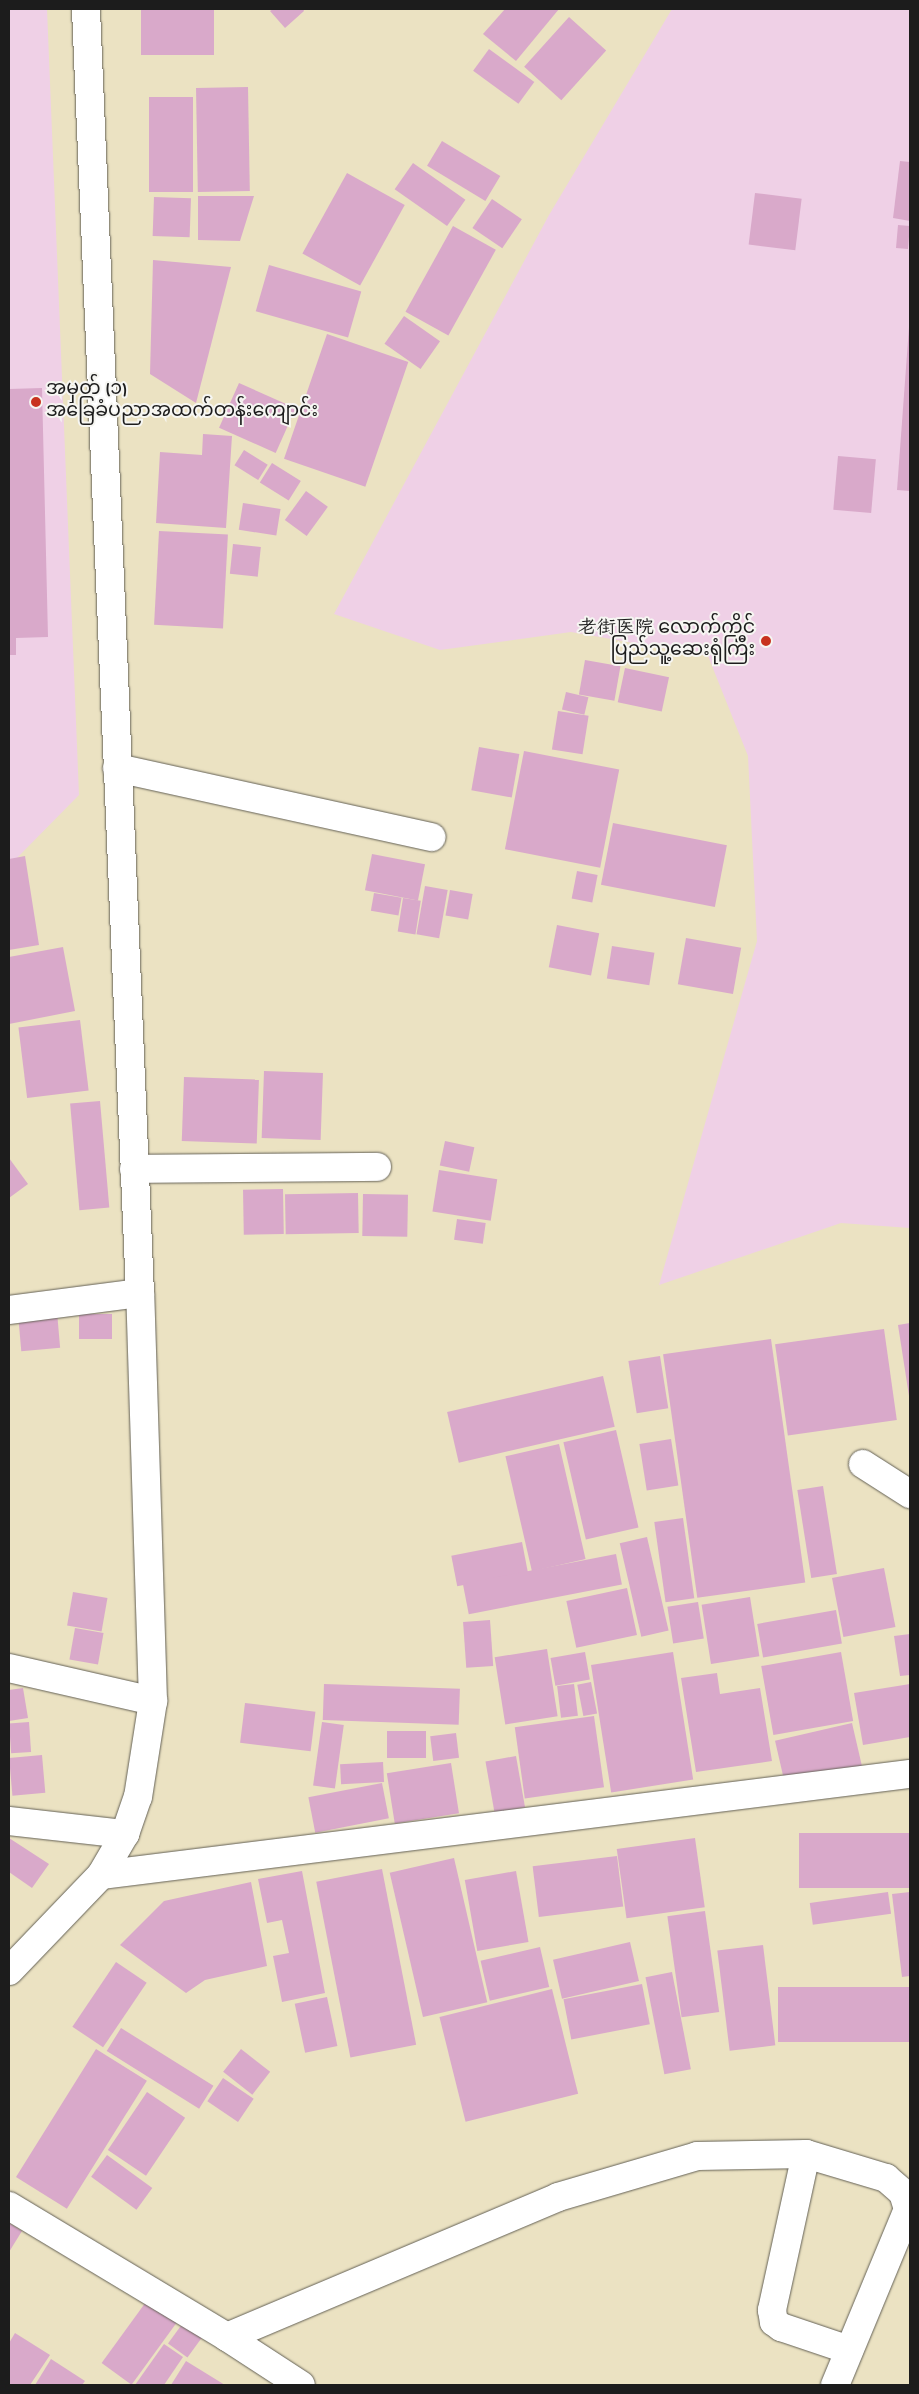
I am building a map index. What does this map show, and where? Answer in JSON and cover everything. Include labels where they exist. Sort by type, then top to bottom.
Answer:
[{"type":"street","points":[[9,1970],[101,1875],[126,1834],[138,1796],[153,1701],[140,1293],[86,9]]},
{"type":"street","points":[[117,768],[432,837]]},
{"type":"street","points":[[134,1169],[377,1167]]},
{"type":"street","points":[[9,1310],[140,1293]]},
{"type":"street","points":[[863,1464],[910,1494]]},
{"type":"street","points":[[9,1668],[153,1701]]},
{"type":"street","points":[[101,1875],[910,1774]]},
{"type":"street","points":[[9,1821],[126,1834]]},
{"type":"street","points":[[227,2337],[558,2197],[698,2156],[806,2154],[886,2178],[903,2193],[908,2209],[835,2385]]},
{"type":"street","points":[[806,2154],[772,2310],[774,2322],[781,2328],[849,2350]]},
{"type":"street","points":[[9,2206],[227,2337],[301,2385]]},
{"type":"shaded area","name":"အမှတ် (၁) အခြေခံပညာအထက်တန်းကျောင်း","points":[[9,9],[47,9],[79,795],[9,866]]},
{"type":"shaded area","name":"老街医院 လောက်ကိုင် ပြည်သူ့ဆေးရုံကြီး","points":[[672,9],[910,9],[910,1228],[841,1223],[659,1285],[757,941],[748,756],[708,656],[571,632],[440,650],[334,614],[549,215]]},
{"type":"building","points":[[141,9],[214,9],[214,55],[141,55]]},
{"type":"building","points":[[273,9],[303,9],[304,11],[285,28],[270,11]]},
{"type":"building","points":[[505,9],[559,9],[516,61],[483,34]]},
{"type":"building","points":[[569,17],[606,50],[561,100],[524,67]]},
{"type":"building","points":[[489,49],[534,82],[518,104],[473,71]]},
{"type":"building","points":[[248,87],[250,191],[198,192],[196,88]]},
{"type":"building","points":[[149,97],[193,97],[193,192],[149,192]]},
{"type":"building","points":[[442,141],[500,176],[485,201],[427,166]]},
{"type":"building","points":[[900,161],[910,162],[910,221],[893,218]]},
{"type":"building","points":[[413,163],[465,200],[447,226],[395,189]]},
{"type":"building","points":[[347,173],[405,205],[360,285],[302,253]]},
{"type":"building","points":[[755,193],[802,199],[795,250],[749,245]]},
{"type":"building","points":[[198,196],[254,196],[240,241],[198,240]]},
{"type":"building","points":[[154,197],[191,198],[190,237],[153,236]]},
{"type":"building","points":[[492,199],[522,219],[502,248],[472,228]]},
{"type":"building","points":[[898,225],[910,226],[908,249],[896,248]]},
{"type":"building","points":[[453,226],[496,250],[448,335],[405,312]]},
{"type":"building","points":[[153,260],[231,267],[196,403],[150,374]]},
{"type":"building","points":[[269,265],[361,291],[348,338],[256,311]]},
{"type":"building","points":[[404,316],[440,341],[421,369],[384,344]]},
{"type":"building","points":[[910,327],[910,491],[897,490]]},
{"type":"building","points":[[327,334],[408,362],[365,487],[284,459]]},
{"type":"building","points":[[239,383],[296,408],[276,453],[219,428]]},
{"type":"building","points":[[42,388],[48,637],[16,638],[16,655],[9,655],[9,389]]},
{"type":"building","points":[[203,434],[232,436],[226,528],[156,523],[160,452],[202,455]]},
{"type":"building","points":[[244,450],[268,465],[258,480],[234,465]]},
{"type":"building","points":[[838,456],[876,459],[871,513],[833,510]]},
{"type":"building","points":[[272,463],[301,481],[289,501],[260,483]]},
{"type":"building","points":[[306,491],[328,507],[307,536],[285,520]]},
{"type":"building","points":[[243,503],[281,509],[276,536],[239,530]]},
{"type":"building","points":[[159,531],[228,535],[223,628],[154,625]]},
{"type":"building","points":[[233,544],[261,547],[258,577],[230,574]]},
{"type":"building","points":[[585,660],[620,666],[614,701],[579,694]]},
{"type":"building","points":[[625,668],[669,677],[662,712],[618,702]]},
{"type":"building","points":[[566,692],[588,697],[584,715],[562,710]]},
{"type":"building","points":[[558,711],[589,716],[583,754],[552,750]]},
{"type":"building","points":[[479,747],[519,754],[512,797],[471,790]]},
{"type":"building","points":[[524,751],[619,770],[600,868],[505,849]]},
{"type":"building","points":[[613,823],[727,845],[715,907],[601,885]]},
{"type":"building","points":[[372,854],[425,864],[418,901],[365,890]]},
{"type":"building","points":[[25,856],[39,945],[9,950],[9,859]]},
{"type":"building","points":[[577,871],[598,875],[592,902],[572,898]]},
{"type":"building","points":[[425,886],[448,890],[439,938],[416,934]]},
{"type":"building","points":[[450,890],[473,894],[468,920],[445,916]]},
{"type":"building","points":[[374,893],[402,898],[398,916],[371,911]]},
{"type":"building","points":[[403,898],[421,901],[415,934],[398,932]]},
{"type":"building","points":[[557,925],[599,933],[591,975],[549,967]]},
{"type":"building","points":[[686,938],[741,948],[733,994],[678,984]]},
{"type":"building","points":[[612,946],[654,953],[649,985],[607,979]]},
{"type":"building","points":[[63,947],[75,1011],[9,1024],[9,957]]},
{"type":"building","points":[[80,1020],[89,1090],[27,1098],[18,1028]]},
{"type":"building","points":[[264,1071],[323,1073],[321,1140],[262,1138]]},
{"type":"building","points":[[184,1077],[259,1080],[257,1144],[182,1141]]},
{"type":"building","points":[[100,1101],[109,1208],[79,1210],[70,1104]]},
{"type":"building","points":[[445,1141],[474,1147],[469,1172],[440,1165]]},
{"type":"building","points":[[9,1158],[28,1184],[9,1198]]},
{"type":"building","points":[[439,1170],[497,1179],[491,1221],[432,1211]]},
{"type":"building","points":[[283,1189],[284,1234],[244,1235],[243,1190]]},
{"type":"building","points":[[358,1193],[359,1233],[286,1234],[285,1194]]},
{"type":"building","points":[[363,1194],[408,1195],[407,1237],[362,1236]]},
{"type":"building","points":[[457,1219],[486,1223],[483,1244],[454,1240]]},
{"type":"building","points":[[57,1312],[60,1348],[21,1351],[18,1315]]},
{"type":"building","points":[[79,1314],[112,1314],[112,1339],[79,1339]]},
{"type":"building","points":[[910,1323],[910,1396],[909,1396],[898,1325]]},
{"type":"building","points":[[884,1329],[897,1420],[788,1435],[775,1344]]},
{"type":"building","points":[[771,1339],[805,1583],[697,1598],[663,1354]]},
{"type":"building","points":[[660,1356],[668,1408],[637,1413],[628,1361]]},
{"type":"building","points":[[603,1376],[615,1427],[459,1463],[447,1412]]},
{"type":"building","points":[[616,1430],[638,1527],[586,1540],[563,1442]]},
{"type":"building","points":[[671,1439],[678,1485],[647,1490],[639,1444]]},
{"type":"building","points":[[559,1444],[586,1559],[532,1571],[505,1456]]},
{"type":"building","points":[[823,1486],[837,1574],[811,1578],[797,1490]]},
{"type":"building","points":[[683,1518],[694,1598],[666,1602],[654,1522]]},
{"type":"building","points":[[647,1537],[669,1631],[641,1637],[620,1543]]},
{"type":"building","points":[[522,1542],[528,1572],[457,1586],[451,1556]]},
{"type":"building","points":[[616,1554],[622,1584],[469,1614],[463,1584]]},
{"type":"building","points":[[884,1568],[895,1627],[843,1637],[832,1578]]},
{"type":"building","points":[[627,1588],[637,1635],[576,1648],[566,1601]]},
{"type":"building","points":[[73,1592],[107,1598],[102,1632],[67,1625]]},
{"type":"building","points":[[750,1597],[759,1656],[711,1664],[702,1605]]},
{"type":"building","points":[[698,1602],[704,1639],[673,1643],[667,1607]]},
{"type":"building","points":[[836,1610],[842,1643],[763,1657],[757,1624]]},
{"type":"building","points":[[490,1620],[493,1666],[466,1668],[463,1622]]},
{"type":"building","points":[[75,1628],[104,1633],[98,1665],[69,1660]]},
{"type":"building","points":[[910,1634],[910,1675],[900,1676],[894,1636]]},
{"type":"building","points":[[547,1649],[558,1716],[505,1724],[495,1657]]},
{"type":"building","points":[[585,1652],[590,1680],[555,1686],[551,1658]]},
{"type":"building","points":[[673,1652],[693,1779],[611,1792],[591,1665]]},
{"type":"building","points":[[841,1652],[853,1721],[773,1735],[761,1666]]},
{"type":"building","points":[[717,1673],[720,1694],[760,1688],[772,1761],[696,1772],[681,1678]]},
{"type":"building","points":[[591,1682],[597,1713],[583,1716],[577,1685]]},
{"type":"building","points":[[324,1684],[460,1689],[459,1725],[323,1720]]},
{"type":"building","points":[[574,1684],[578,1716],[561,1718],[557,1686]]},
{"type":"building","points":[[910,1684],[910,1737],[863,1745],[854,1693]]},
{"type":"building","points":[[23,1688],[28,1718],[9,1721],[9,1690]]},
{"type":"building","points":[[245,1703],[315,1712],[311,1751],[240,1743]]},
{"type":"building","points":[[594,1716],[604,1787],[525,1798],[515,1727]]},
{"type":"building","points":[[29,1722],[31,1752],[11,1753],[9,1723]]},
{"type":"building","points":[[322,1722],[344,1725],[335,1788],[313,1785]]},
{"type":"building","points":[[852,1723],[862,1767],[785,1785],[775,1741]]},
{"type":"building","points":[[387,1731],[426,1731],[426,1758],[387,1758]]},
{"type":"building","points":[[456,1733],[459,1758],[433,1761],[430,1736]]},
{"type":"building","points":[[42,1755],[45,1793],[12,1796],[9,1758]]},
{"type":"building","points":[[516,1756],[525,1807],[495,1813],[485,1761]]},
{"type":"building","points":[[383,1762],[384,1782],[341,1784],[340,1764]]},
{"type":"building","points":[[451,1763],[459,1813],[395,1824],[387,1773]]},
{"type":"building","points":[[382,1783],[389,1818],[315,1833],[308,1797]]},
{"type":"building","points":[[799,1833],[910,1833],[910,1888],[799,1888]]},
{"type":"building","points":[[9,1838],[49,1864],[32,1888],[9,1872]]},
{"type":"building","points":[[695,1838],[705,1907],[627,1918],[617,1849]]},
{"type":"building","points":[[617,1856],[623,1907],[539,1917],[533,1866]]},
{"type":"building","points":[[454,1858],[487,2002],[423,2017],[390,1873]]},
{"type":"building","points":[[382,1869],[416,2045],[350,2057],[316,1882]]},
{"type":"building","points":[[302,1871],[325,1993],[282,2002],[273,1956],[289,1953],[282,1920],[267,1923],[258,1879]]},
{"type":"building","points":[[516,1871],[529,1942],[477,1951],[465,1880]]},
{"type":"building","points":[[251,1882],[267,1966],[205,1980],[186,1993],[120,1945],[164,1901]]},
{"type":"building","points":[[888,1892],[891,1914],[813,1925],[810,1903]]},
{"type":"building","points":[[910,1892],[910,1976],[902,1977],[892,1894]]},
{"type":"building","points":[[705,1911],[719,2012],[682,2017],[667,1916]]},
{"type":"building","points":[[630,1942],[639,1981],[562,1999],[553,1960]]},
{"type":"building","points":[[763,1945],[775,2045],[730,2051],[717,1951]]},
{"type":"building","points":[[540,1947],[549,1987],[490,2001],[481,1961]]},
{"type":"building","points":[[116,1962],[147,1983],[103,2047],[72,2027]]},
{"type":"building","points":[[672,1972],[691,2069],[664,2074],[645,1977]]},
{"type":"building","points":[[642,1984],[650,2024],[571,2040],[563,1999]]},
{"type":"building","points":[[778,1987],[910,1987],[910,2042],[778,2042]]},
{"type":"building","points":[[552,1989],[578,2094],[466,2122],[439,2017]]},
{"type":"building","points":[[327,1997],[337,2046],[305,2053],[295,2004]]},
{"type":"building","points":[[121,2028],[213,2086],[199,2109],[107,2051]]},
{"type":"building","points":[[96,2049],[147,2081],[67,2209],[16,2177]]},
{"type":"building","points":[[241,2049],[270,2072],[252,2095],[223,2072]]},
{"type":"building","points":[[223,2078],[254,2099],[238,2122],[207,2101]]},
{"type":"building","points":[[147,2092],[185,2118],[146,2176],[108,2150]]},
{"type":"building","points":[[107,2155],[152,2188],[136,2210],[91,2177]]},
{"type":"building","points":[[9,2223],[22,2231],[9,2252]]},
{"type":"building","points":[[151,2295],[181,2317],[132,2385],[102,2363]]},
{"type":"building","points":[[188,2316],[207,2330],[187,2358],[168,2344]]},
{"type":"building","points":[[15,2333],[50,2355],[30,2385],[9,2385],[9,2343]]},
{"type":"building","points":[[164,2344],[183,2357],[164,2385],[135,2385]]},
{"type":"building","points":[[51,2359],[85,2381],[82,2385],[35,2385]]},
{"type":"building","points":[[186,2361],[225,2385],[171,2385]]},
{"type":"place","name":"အမှတ် (၁) အခြေခံပညာအထက်တန်းကျောင်း","points":[[36,402]]},
{"type":"place","name":"老街医院 လောက်ကိုင် ပြည်သူ့ဆေးရုံကြီး","points":[[766,641]]}]
